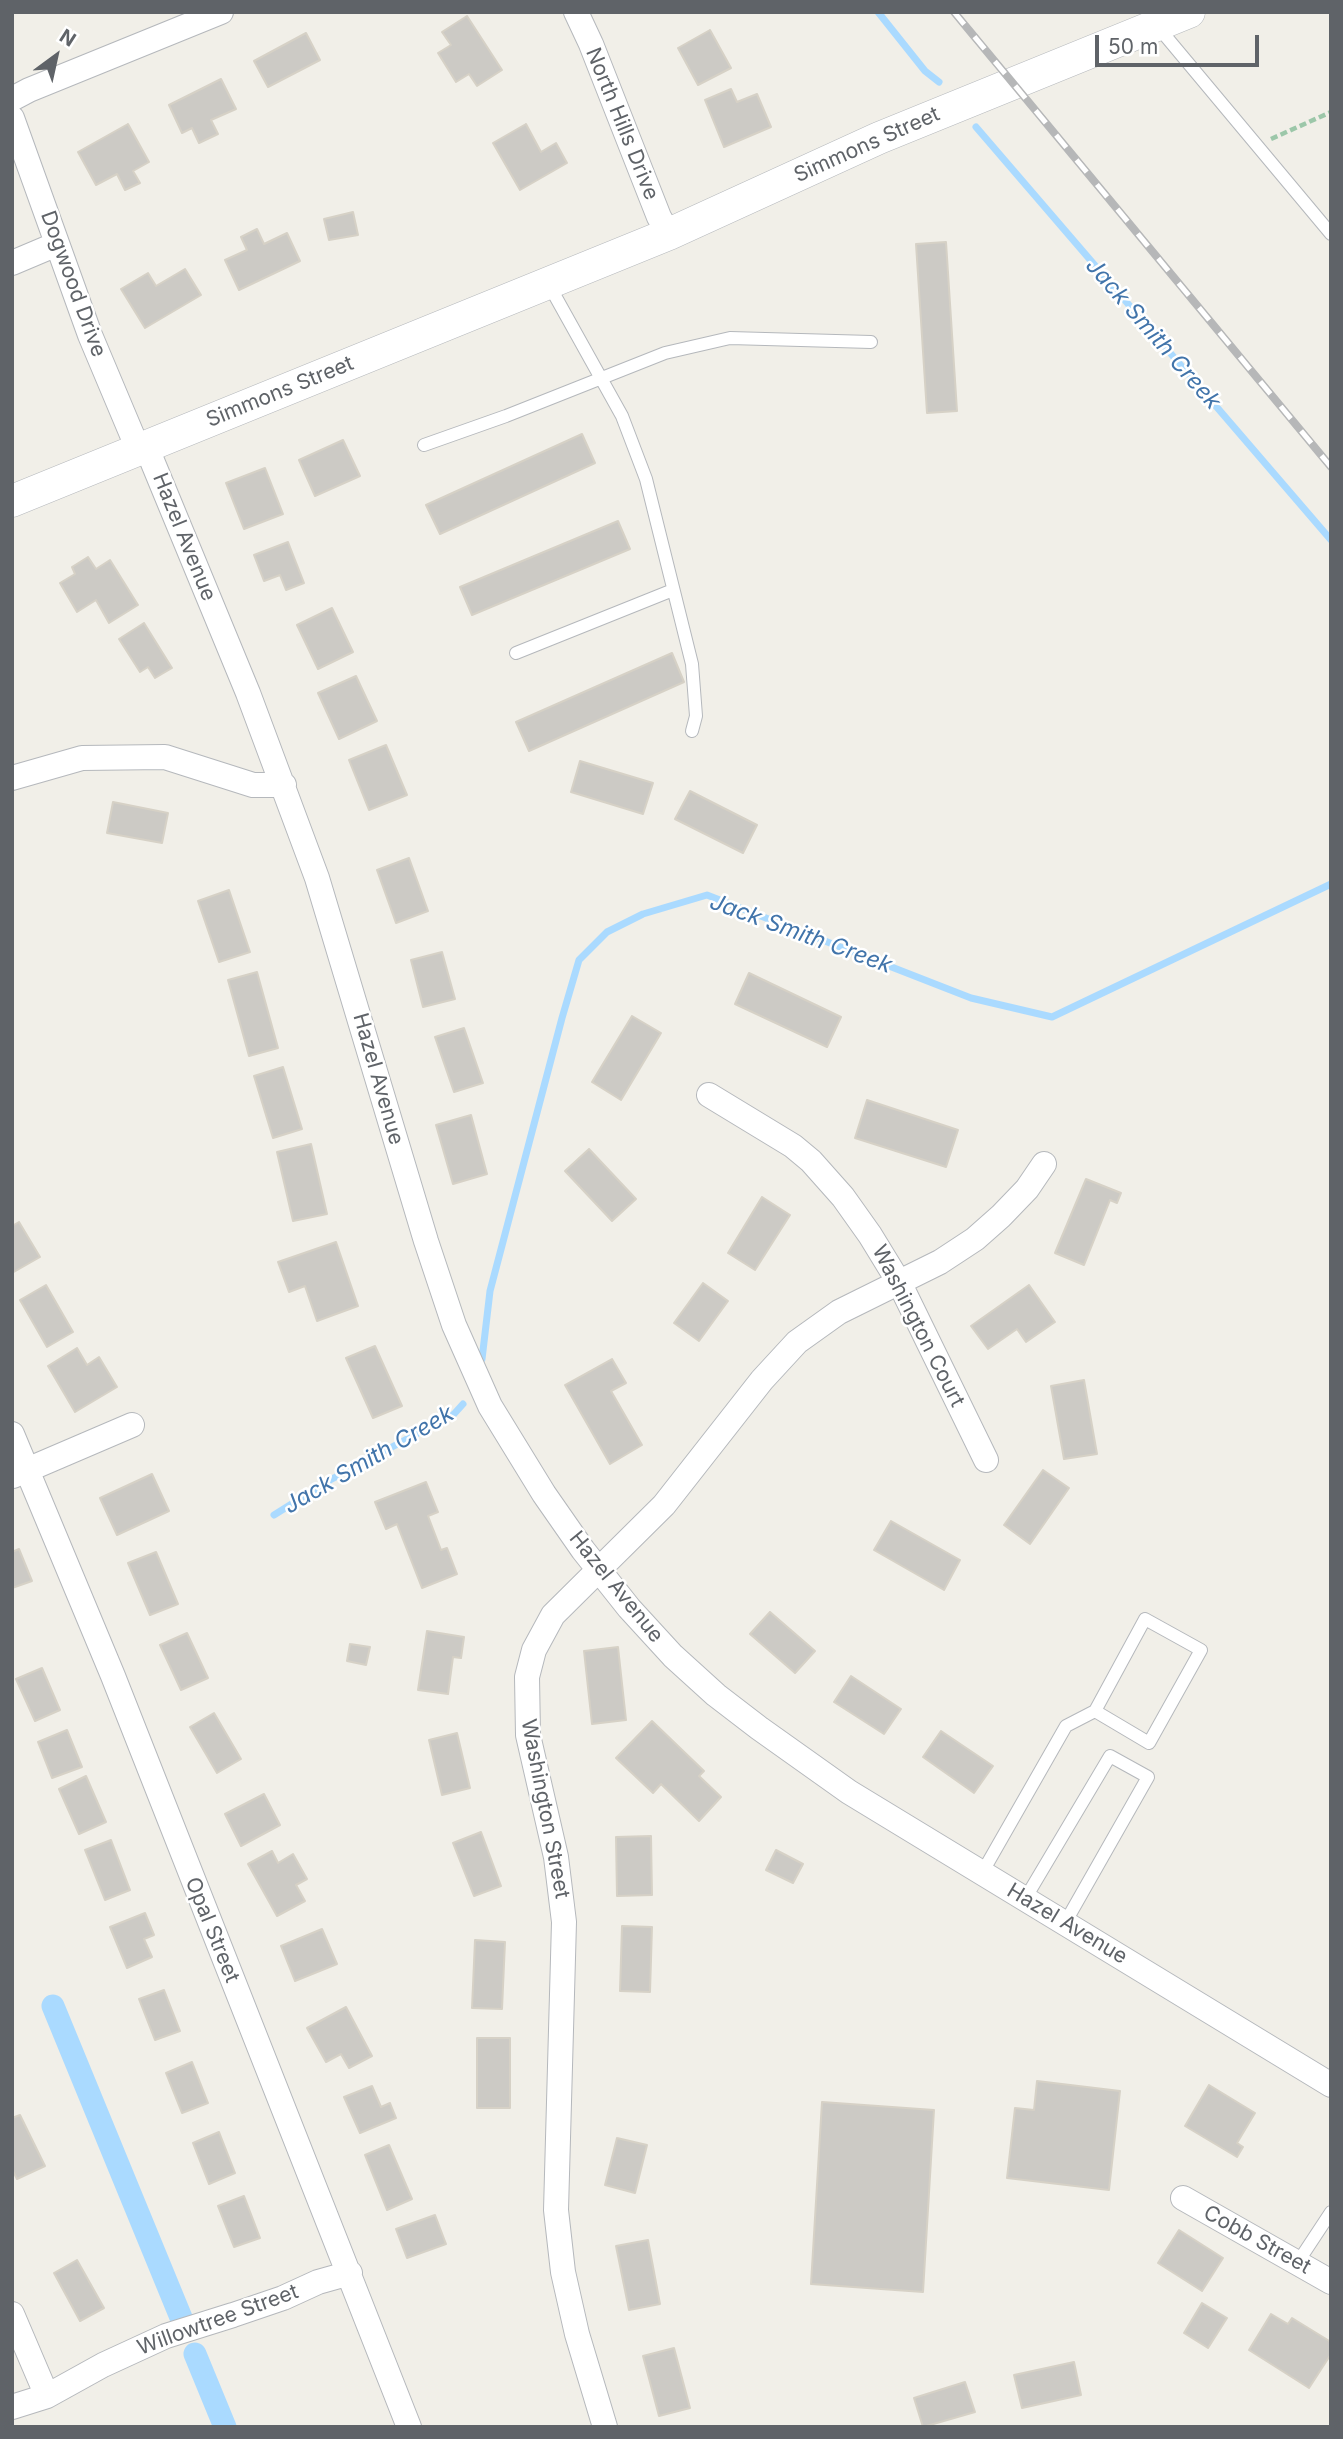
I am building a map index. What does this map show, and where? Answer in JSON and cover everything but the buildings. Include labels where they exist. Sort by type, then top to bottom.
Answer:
[{"type":"street","points":[[12,99],[221,12]]},
{"type":"street","name":"North Hills Drive","points":[[576,12],[659,217],[669,234]]},
{"type":"street","name":"Simmons Street","points":[[12,501],[669,234],[879,138],[1189,12]]},
{"type":"street","name":"Dogwood Drive","points":[[12,118],[90,335],[142,447]]},
{"type":"street","points":[[12,262],[57,244]]},
{"type":"street","name":"Hazel Avenue","points":[[142,447],[284,785],[330,918],[426,1241],[454,1325],[490,1406],[544,1494],[599,1570],[673,1656],[716,1695],[759,1728],[849,1791],[1331,2085]]},
{"type":"street","points":[[12,778],[82,758],[165,757],[253,785],[284,785]]},
{"type":"street","name":"Washington Court","points":[[709,1095],[793,1146],[811,1161],[843,1197],[900,1284],[986,1460]]},
{"type":"street","name":"Washington Street","points":[[606,2427],[577,2334],[563,2272],[555,2178],[564,1922],[556,1857],[532,1755],[526,1704],[527,1676],[534,1650],[553,1615],[664,1504],[762,1380],[797,1342],[839,1312],[900,1284],[975,1239],[1027,1189],[1044,1164]]},
{"type":"street","points":[[20,1473],[132,1425]]},
{"type":"street","name":"Opal Street","points":[[12,1434],[20,1473],[113,1676],[409,2427]]},
{"type":"street","name":"Cobb Street","points":[[1183,2198],[1331,2282]]},
{"type":"street","name":"Willowtree Street","points":[[12,2407],[47,2396],[103,2365],[166,2336],[350,2273]]},
{"type":"street","points":[[12,2314],[47,2396]]},
{"type":"lane","points":[[1157,25],[1331,234]]},
{"type":"lane","points":[[548,284],[622,416],[646,479],[692,664],[696,716],[692,731]]},
{"type":"lane","points":[[425,445],[665,353],[730,338],[871,342]]},
{"type":"lane","points":[[516,653],[673,590]]},
{"type":"lane","points":[[982,1872],[1066,1726],[1095,1711],[1145,1619],[1201,1650],[1149,1743],[1095,1711]]},
{"type":"lane","points":[[1025,1899],[1110,1756],[1148,1777],[1065,1923]]},
{"type":"lane","points":[[1298,2262],[1331,2211]]},
{"type":"path","points":[[1257,145],[1331,112]]},
{"type":"waterway","name":"Jack Smith Creek","points":[[878,12],[925,71],[939,82]]},
{"type":"waterway","name":"Jack Smith Creek","points":[[976,127],[1331,540]]},
{"type":"waterway","name":"Jack Smith Creek","points":[[482,1359],[490,1291],[562,1018],[579,960],[607,932],[643,914],[707,895],[971,998],[1052,1017],[1331,884]]},
{"type":"waterway","name":"Jack Smith Creek","points":[[274,1515],[330,1480],[454,1414],[463,1404]]},
{"type":"waterway","points":[[53,2006],[182,2320]]},
{"type":"waterway","points":[[195,2354],[225,2427]]},
{"type":"railway","points":[[954,12],[1331,467]]}]
